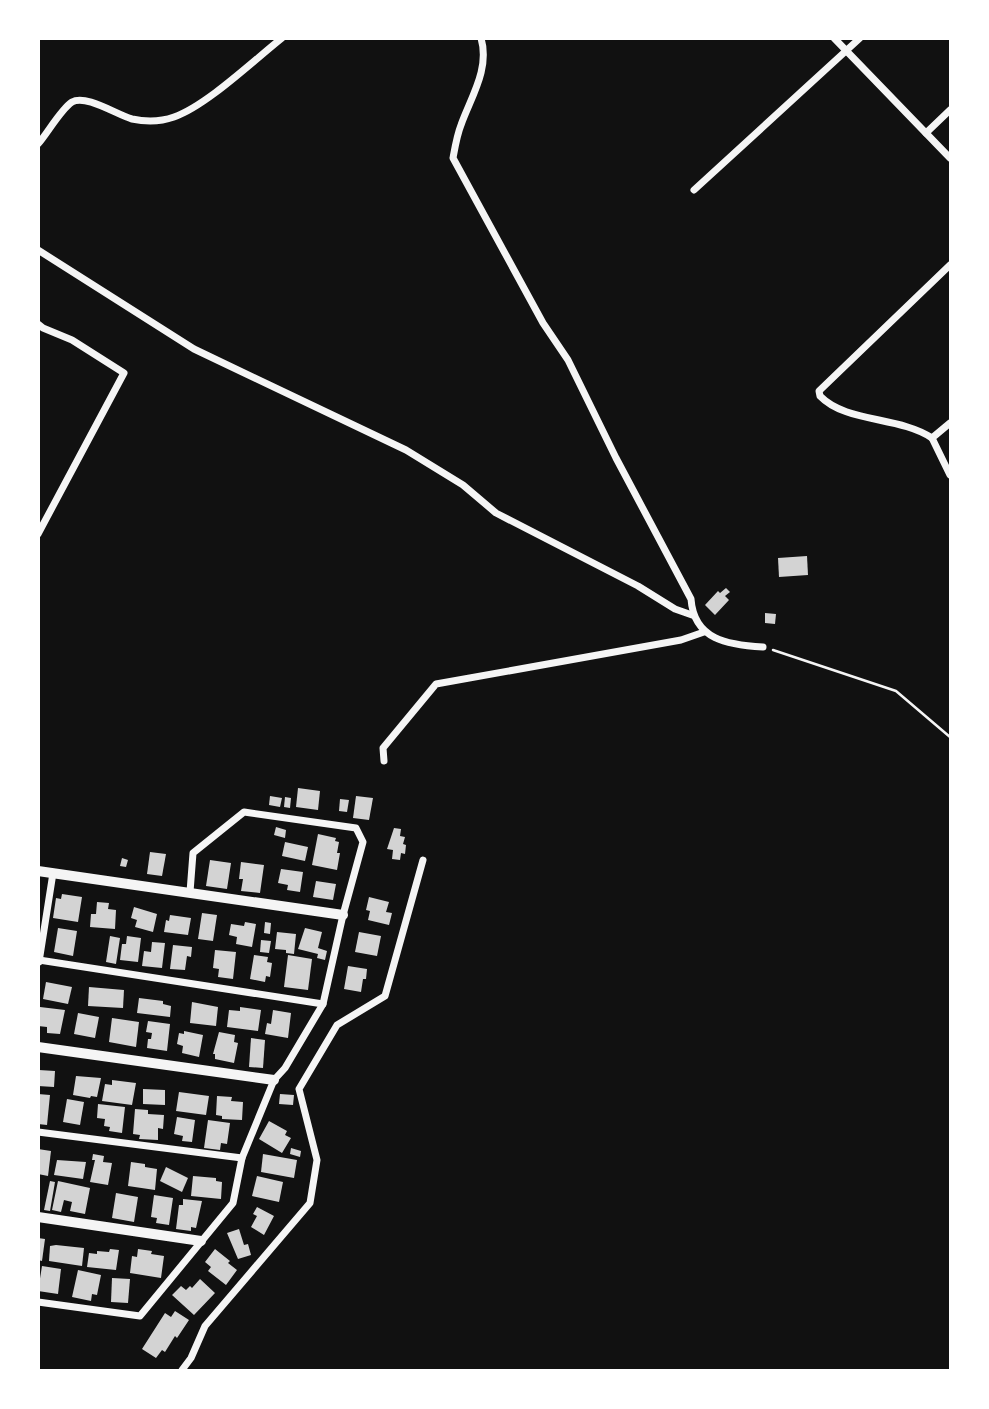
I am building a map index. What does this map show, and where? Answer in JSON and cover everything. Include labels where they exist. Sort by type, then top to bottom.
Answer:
[{"type":"street","points":[[38,144],[71,103],[79,100],[130,119],[153,122],[173,118],[192,109],[282,38]]},
{"type":"street","points":[[481,38],[483,62],[477,87],[460,127],[453,158],[543,323],[568,360],[616,458],[691,599],[692,615],[704,632],[737,645],[763,647]]},
{"type":"street","points":[[834,38],[950,158]]},
{"type":"street","points":[[694,190],[860,38]]},
{"type":"street","points":[[926,133],[950,110]]},
{"type":"street","points":[[38,250],[194,349],[406,450],[463,485],[496,513],[638,586],[675,609],[692,615]]},
{"type":"street","points":[[950,265],[820,391],[820,396],[826,402],[840,410],[920,430],[932,438],[950,475]]},
{"type":"street","points":[[38,534],[124,373],[72,340],[40,329]]},
{"type":"street","points":[[932,438],[950,423]]},
{"type":"street","points":[[384,761],[383,748],[436,684],[681,640],[704,632]]},
{"type":"street","points":[[38,1302],[140,1316],[233,1203],[242,1158],[274,1080],[285,1068],[323,1004],[363,842],[356,828],[244,812],[193,853],[190,892]]},
{"type":"street","points":[[182,1370],[191,1358],[205,1326],[310,1203],[317,1160],[299,1089],[337,1025],[385,996],[423,860]]},
{"type":"street","points":[[38,871],[343,915]]},
{"type":"street","points":[[53,873],[39,963],[323,1004]]},
{"type":"street","points":[[38,1047],[274,1080]]},
{"type":"street","points":[[38,1132],[242,1158]]},
{"type":"street","points":[[38,1217],[201,1241]]},
{"type":"path","points":[[763,647],[896,691],[950,737]]},
{"type":"building","points":[[807,556],[808,575],[779,577],[778,558]]},
{"type":"building","points":[[726,588],[730,592],[725,596],[729,600],[715,615],[705,605],[718,591],[720,593]]},
{"type":"building","points":[[765,613],[776,614],[775,624],[765,623]]},
{"type":"building","points":[[298,788],[320,791],[318,810],[296,807]]},
{"type":"building","points":[[270,796],[282,798],[280,807],[269,805]]},
{"type":"building","points":[[356,796],[373,798],[369,820],[353,818]]},
{"type":"building","points":[[285,797],[291,798],[290,808],[284,807]]},
{"type":"building","points":[[340,799],[349,800],[347,812],[339,811]]},
{"type":"building","points":[[276,827],[286,830],[285,838],[274,835]]},
{"type":"building","points":[[394,828],[401,829],[400,836],[405,837],[405,854],[401,853],[400,860],[392,859],[393,850],[387,849]]},
{"type":"building","points":[[318,834],[336,838],[335,841],[339,842],[337,870],[312,865]]},
{"type":"building","points":[[285,842],[308,847],[305,861],[282,856]]},
{"type":"building","points":[[150,852],[166,854],[162,876],[147,874]]},
{"type":"building","points":[[122,858],[128,860],[126,867],[120,866]]},
{"type":"building","points":[[210,860],[231,863],[227,889],[206,886]]},
{"type":"building","points":[[241,862],[264,865],[260,893],[241,891]]},
{"type":"building","points":[[281,869],[303,872],[300,892],[287,890],[288,885],[278,883]]},
{"type":"building","points":[[316,881],[336,884],[333,900],[313,897]]},
{"type":"building","points":[[62,894],[82,897],[78,922],[53,918],[56,898],[61,899]]},
{"type":"building","points":[[369,897],[389,902],[386,912],[392,913],[389,925],[368,920],[370,911],[366,910]]},
{"type":"building","points":[[97,902],[109,903],[108,909],[116,910],[115,929],[90,927],[91,914],[96,914]]},
{"type":"building","points":[[134,907],[157,914],[153,932],[135,927],[137,920],[131,918]]},
{"type":"building","points":[[202,913],[217,915],[213,941],[198,939]]},
{"type":"building","points":[[170,915],[191,918],[188,935],[164,932],[166,920],[169,921]]},
{"type":"building","points":[[245,922],[256,924],[252,947],[236,944],[237,937],[229,935],[231,924],[244,926]]},
{"type":"building","points":[[265,922],[271,923],[270,934],[264,933]]},
{"type":"building","points":[[58,928],[77,931],[73,956],[54,952]]},
{"type":"building","points":[[305,928],[322,932],[318,948],[327,951],[325,960],[317,958],[318,954],[298,949]]},
{"type":"building","points":[[277,932],[296,934],[294,954],[275,949]]},
{"type":"building","points":[[359,932],[381,936],[377,956],[355,952]]},
{"type":"building","points":[[110,936],[120,938],[116,964],[106,962]]},
{"type":"building","points":[[127,936],[141,938],[138,962],[120,960],[122,944],[126,944]]},
{"type":"building","points":[[261,940],[271,941],[269,953],[260,952]]},
{"type":"building","points":[[152,942],[165,943],[162,968],[142,966],[144,951],[151,952]]},
{"type":"building","points":[[173,945],[192,947],[191,957],[187,956],[185,970],[170,969]]},
{"type":"building","points":[[215,950],[236,952],[233,979],[218,977],[219,969],[213,968]]},
{"type":"building","points":[[254,955],[268,957],[267,962],[272,963],[270,977],[266,976],[265,982],[250,979]]},
{"type":"building","points":[[288,955],[312,959],[308,990],[284,987]]},
{"type":"building","points":[[348,966],[367,969],[361,992],[344,989]]},
{"type":"building","points":[[46,982],[72,987],[68,1004],[43,999]]},
{"type":"building","points":[[89,987],[124,990],[123,1008],[88,1006]]},
{"type":"building","points":[[139,998],[163,1001],[163,1004],[171,1006],[170,1017],[137,1013]]},
{"type":"building","points":[[192,1002],[218,1007],[216,1026],[190,1023]]},
{"type":"building","points":[[40,1007],[65,1010],[60,1034],[47,1033],[47,1027],[38,1026]]},
{"type":"building","points":[[240,1007],[261,1010],[258,1031],[227,1027],[229,1010],[240,1011]]},
{"type":"building","points":[[273,1010],[291,1013],[288,1038],[265,1034],[267,1023],[271,1024]]},
{"type":"building","points":[[78,1013],[99,1017],[95,1038],[74,1034]]},
{"type":"building","points":[[112,1018],[139,1022],[136,1047],[109,1042]]},
{"type":"building","points":[[148,1021],[170,1024],[167,1051],[147,1048],[152,1033],[146,1032]]},
{"type":"building","points":[[184,1031],[203,1035],[199,1057],[182,1053],[183,1046],[177,1044],[179,1033],[184,1034]]},
{"type":"building","points":[[219,1032],[235,1035],[234,1042],[238,1043],[234,1063],[215,1059],[213,1054]]},
{"type":"building","points":[[251,1038],[265,1040],[263,1068],[249,1067]]},
{"type":"building","points":[[39,1070],[55,1071],[54,1087],[38,1086]]},
{"type":"building","points":[[76,1076],[101,1078],[97,1097],[73,1095]]},
{"type":"building","points":[[112,1080],[136,1083],[132,1105],[102,1101],[105,1084],[112,1085]]},
{"type":"building","points":[[143,1089],[165,1090],[165,1105],[143,1104]]},
{"type":"building","points":[[179,1092],[209,1096],[206,1115],[176,1111]]},
{"type":"building","points":[[38,1094],[50,1095],[47,1125],[38,1124]]},
{"type":"building","points":[[280,1094],[294,1095],[293,1105],[279,1104]]},
{"type":"building","points":[[217,1096],[232,1097],[231,1101],[243,1102],[242,1120],[222,1119],[222,1116],[216,1115]]},
{"type":"building","points":[[67,1099],[84,1102],[80,1125],[63,1122]]},
{"type":"building","points":[[98,1104],[125,1107],[122,1133],[109,1131],[110,1127],[104,1126],[105,1119],[97,1118]]},
{"type":"building","points":[[135,1109],[148,1110],[148,1114],[164,1115],[163,1129],[158,1128],[158,1140],[139,1139],[140,1135],[133,1134]]},
{"type":"building","points":[[177,1117],[195,1120],[192,1142],[182,1141],[183,1136],[174,1134]]},
{"type":"building","points":[[208,1120],[230,1123],[227,1144],[221,1143],[220,1150],[204,1148]]},
{"type":"building","points":[[269,1121],[287,1131],[285,1135],[291,1138],[282,1153],[259,1139]]},
{"type":"building","points":[[291,1148],[301,1151],[300,1157],[290,1154]]},
{"type":"building","points":[[38,1149],[51,1151],[48,1176],[38,1174]]},
{"type":"building","points":[[93,1154],[104,1156],[103,1162],[112,1163],[108,1185],[90,1182],[95,1160],[92,1160]]},
{"type":"building","points":[[263,1154],[297,1160],[294,1178],[261,1172]]},
{"type":"building","points":[[57,1160],[86,1162],[83,1179],[54,1175]]},
{"type":"building","points":[[131,1162],[157,1169],[155,1190],[128,1186]]},
{"type":"building","points":[[166,1167],[188,1178],[182,1192],[160,1181]]},
{"type":"building","points":[[193,1176],[216,1178],[216,1181],[222,1182],[221,1199],[191,1196]]},
{"type":"building","points":[[257,1176],[283,1182],[279,1202],[252,1196]]},
{"type":"building","points":[[50,1181],[55,1182],[50,1211],[44,1210]]},
{"type":"building","points":[[58,1181],[90,1188],[85,1214],[70,1211],[72,1202],[64,1200],[61,1212],[52,1210]]},
{"type":"building","points":[[116,1193],[138,1197],[134,1222],[112,1218]]},
{"type":"building","points":[[154,1195],[173,1198],[169,1225],[156,1223],[157,1218],[151,1217]]},
{"type":"building","points":[[183,1199],[202,1201],[196,1228],[191,1227],[191,1231],[176,1229],[179,1205],[183,1205]]},
{"type":"building","points":[[257,1207],[274,1216],[264,1235],[251,1227],[257,1216],[253,1214]]},
{"type":"building","points":[[239,1229],[244,1245],[248,1244],[251,1255],[238,1259],[227,1233]]},
{"type":"building","points":[[38,1238],[45,1239],[42,1261],[38,1260]]},
{"type":"building","points":[[50,1246],[84,1248],[82,1266],[49,1261]]},
{"type":"building","points":[[110,1249],[119,1250],[116,1270],[87,1267],[89,1253],[109,1252]]},
{"type":"building","points":[[138,1249],[164,1256],[161,1278],[130,1273],[132,1256],[137,1257]]},
{"type":"building","points":[[215,1249],[237,1270],[226,1285],[208,1271],[211,1267],[205,1262]]},
{"type":"building","points":[[42,1266],[61,1269],[58,1294],[38,1291]]},
{"type":"building","points":[[78,1270],[101,1275],[97,1295],[92,1294],[91,1301],[72,1297]]},
{"type":"building","points":[[112,1278],[130,1279],[128,1303],[111,1302]]},
{"type":"building","points":[[200,1279],[215,1293],[194,1315],[172,1295],[181,1286],[186,1290],[190,1286],[192,1288]]},
{"type":"building","points":[[175,1311],[189,1320],[165,1352],[162,1350],[156,1358],[142,1349],[165,1313],[171,1317]]}]
